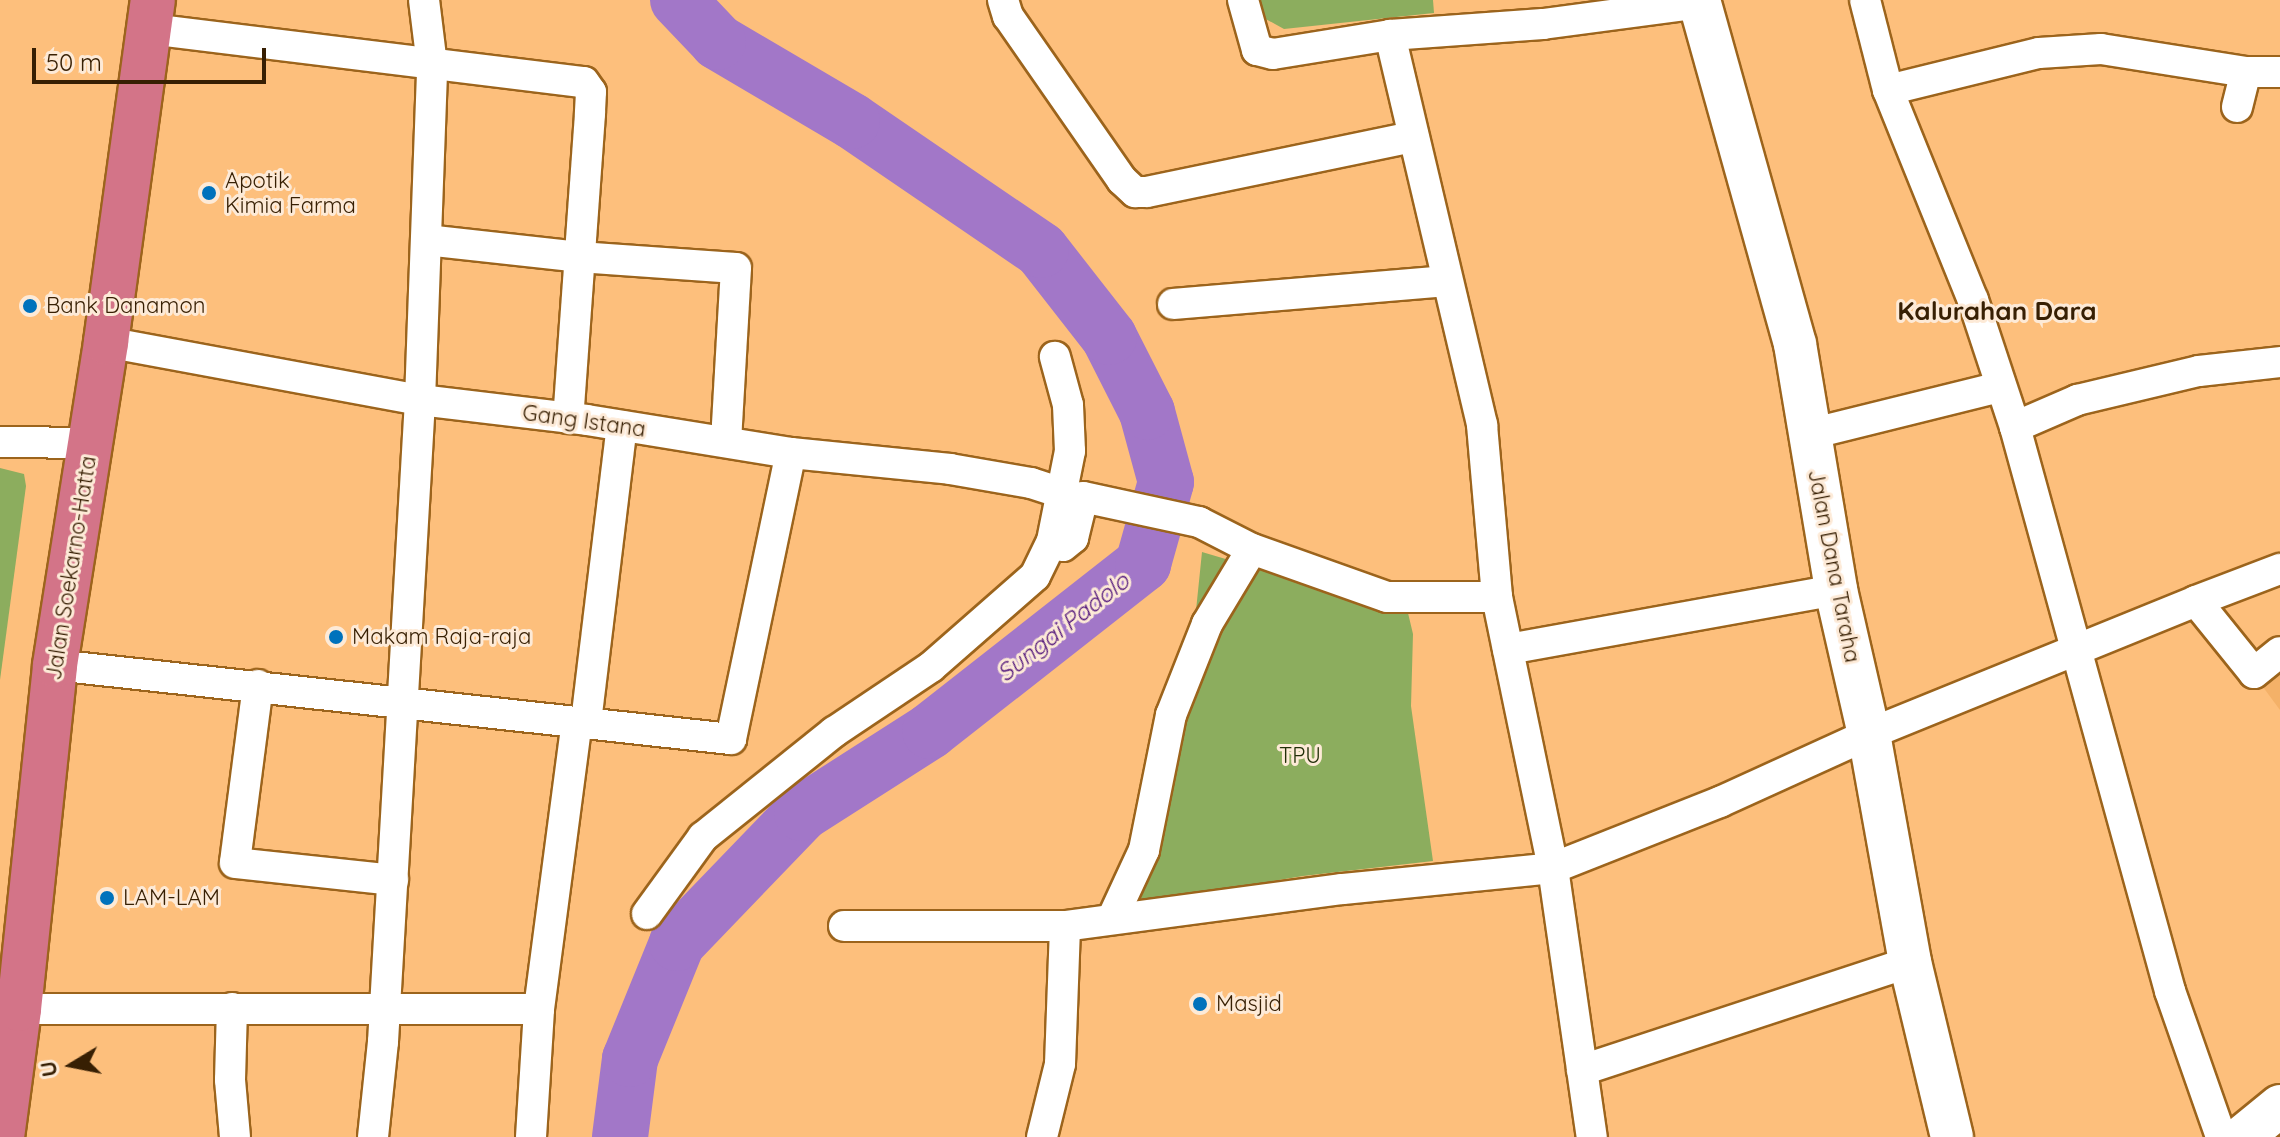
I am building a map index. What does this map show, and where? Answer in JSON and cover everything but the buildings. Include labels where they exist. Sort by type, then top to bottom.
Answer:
[{"type":"highway","name":"Jalan Soekarno-Hatta","points":[[2,1137],[11,1011],[55,665],[106,342],[152,14]]},
{"type":"street","points":[[373,1137],[385,1009],[420,400],[432,65],[424,0]]},
{"type":"street","points":[[1003,0],[1008,16],[1025,42],[1122,180],[1135,192],[1413,137]]},
{"type":"street","points":[[1243,0],[1257,50],[1273,54],[1390,35],[1543,24],[1700,1]]},
{"type":"street","points":[[1865,0],[1888,90],[1973,300],[2015,427],[2170,991],[2221,1137]]},
{"type":"street","name":"Jalan Dana Taraha","points":[[1700,1],[1795,344],[1836,590],[1869,734],[1910,962],[1948,1136]]},
{"type":"street","points":[[152,14],[432,65],[584,82],[591,92],[568,418]]},
{"type":"street","points":[[1390,35],[1482,425],[1497,597],[1553,868],[1592,1137]]},
{"type":"street","points":[[1888,90],[2039,53],[2101,49],[2246,72],[2280,72]]},
{"type":"street","points":[[2237,107],[2246,72]]},
{"type":"street","points":[[426,240],[579,257],[736,268],[726,442]]},
{"type":"street","points":[[1173,304],[1447,281]]},
{"type":"street","name":"Gang Istana","points":[[106,342],[420,400],[568,418],[791,453],[950,469],[1031,483],[1062,493]]},
{"type":"street","points":[[1044,563],[1070,451],[1068,405],[1055,357]]},
{"type":"street","points":[[2015,427],[2077,400],[2199,371],[2280,362]]},
{"type":"street","points":[[1810,434],[2000,387]]},
{"type":"street","points":[[531,1137],[539,1009],[622,426]]},
{"type":"street","points":[[0,442],[90,443]]},
{"type":"street","points":[[55,665],[404,700],[731,739],[791,453]]},
{"type":"street","points":[[647,914],[703,837],[834,732],[931,667],[1035,576],[1044,563],[1073,538],[1083,497],[1199,522],[1252,549],[1387,597],[1497,597]]},
{"type":"street","points":[[1112,919],[1144,850],[1171,715],[1207,624],[1252,549]]},
{"type":"street","points":[[844,926],[1065,926],[1343,889],[1553,868],[1720,802],[1869,734],[2280,569]]},
{"type":"street","points":[[1508,649],[1836,590]]},
{"type":"street","points":[[2196,601],[2254,673],[2280,652]]},
{"type":"street","points":[[258,685],[235,863],[393,880]]},
{"type":"street","points":[[1042,1137],[1060,1064],[1065,926]]},
{"type":"street","points":[[1582,1070],[1910,962]]},
{"type":"street","points":[[232,1008],[230,1080],[235,1137]]},
{"type":"street","points":[[11,1011],[539,1009]]},
{"type":"street","points":[[2242,1137],[2280,1106]]},
{"type":"shaded area","points":[[2280,667],[2280,710],[2260,683]]},
{"type":"green space","points":[[1255,0],[1433,0],[1434,13],[1284,29],[1262,17]]},
{"type":"green space","points":[[0,468],[24,474],[26,486],[0,680]]},
{"type":"green space","name":"TPU","points":[[1202,552],[1408,613],[1413,634],[1411,706],[1433,861],[1303,876],[1134,904],[1182,747]]},
{"type":"waterway","name":"Sungai Padolo","points":[[620,1137],[630,1059],[677,943],[802,813],[930,731],[1143,564],[1166,482],[1147,412],[1109,337],[1041,250],[852,121],[718,42],[678,0]]},
{"type":"place","name":"Apotik Kimia Farma","points":[[209,193]]},
{"type":"place","name":"Bank Danamon","points":[[30,306]]},
{"type":"place","name":"Makam Raja-raja","points":[[336,637]]},
{"type":"place","name":"LAM-LAM","points":[[107,898]]},
{"type":"place","name":"Masjid","points":[[1200,1004]]},
{"type":"district","name":"Kalurahan Dara","points":[[1997,311]]}]
